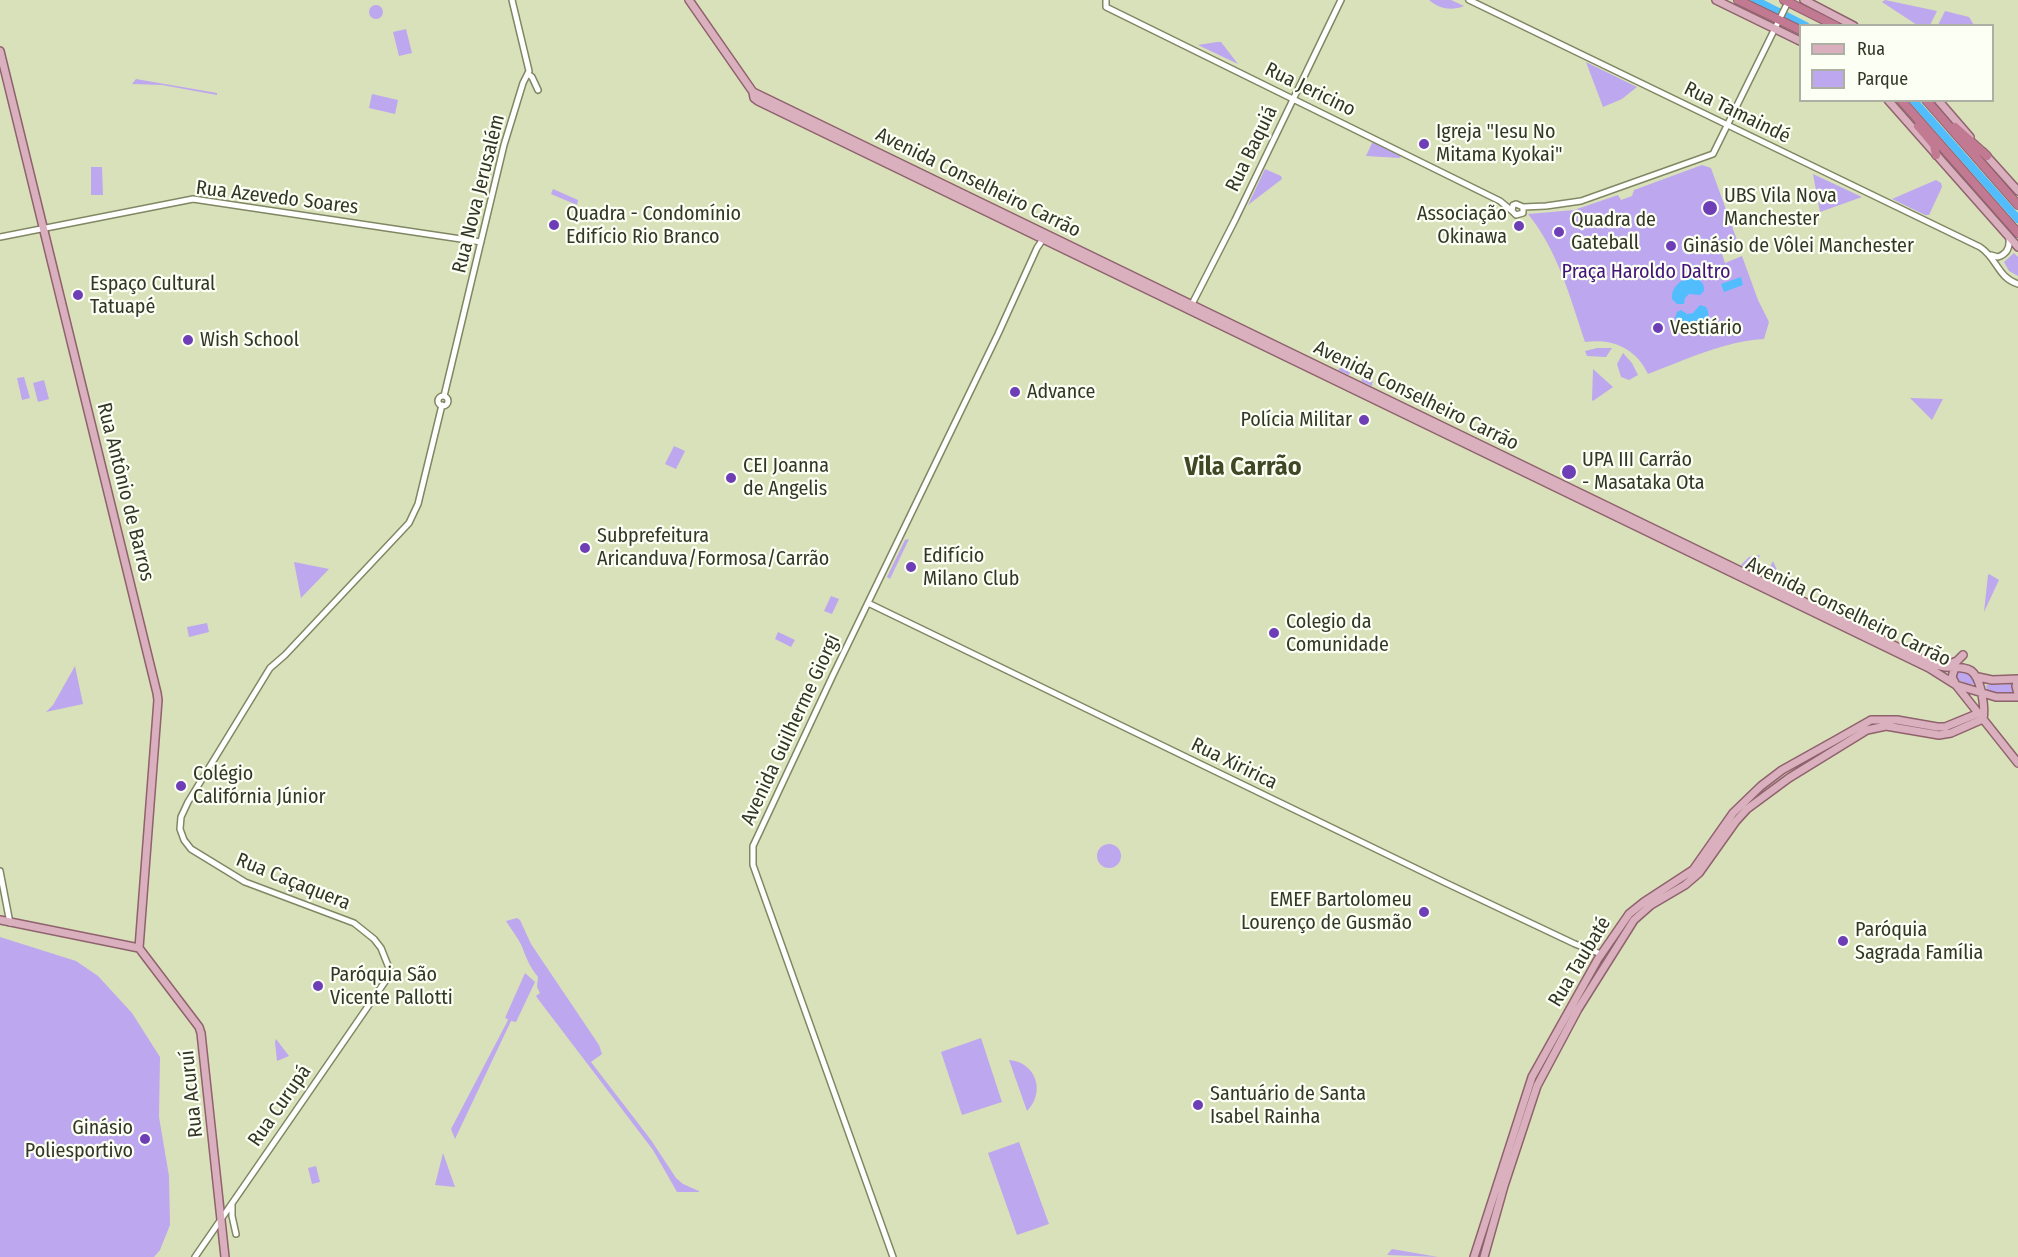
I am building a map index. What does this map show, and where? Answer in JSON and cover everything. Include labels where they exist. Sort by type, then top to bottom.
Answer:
[{"type":"highway","points":[[1738,0],[1780,17],[1799,29]]},
{"type":"highway","points":[[1787,2],[1832,24]]},
{"type":"highway","points":[[1902,102],[1934,145],[1936,155]]},
{"type":"highway","points":[[1902,102],[2018,233]]},
{"type":"highway","points":[[1928,102],[2018,205]]},
{"type":"highway","points":[[1934,109],[1987,156]]},
{"type":"main road","name":"Avenida Conselheiro Carrão","points":[[689,0],[758,101],[1044,237],[1929,668],[1956,685],[2018,763]]},
{"type":"main road","points":[[1716,0],[1799,40]]},
{"type":"main road","points":[[1804,0],[1850,24]]},
{"type":"main road","name":"Rua Antônio de Barros","points":[[0,51],[157,693],[139,948]]},
{"type":"main road","points":[[1890,102],[2018,247]]},
{"type":"main road","points":[[1940,102],[2018,191]]},
{"type":"main road","name":"Avenida Conselheiro Carrão","points":[[1190,308],[1938,666],[1968,669],[1978,677],[1992,680],[2018,679]]},
{"type":"main road","points":[[1938,666],[1953,663],[1963,656]]},
{"type":"main road","points":[[1956,667],[1952,677],[1956,685],[1996,697],[2018,695],[2016,686],[2018,679]]},
{"type":"main road","points":[[1978,677],[1984,709],[1981,716]]},
{"type":"main road","name":"Rua Taubaté","points":[[1474,1257],[1532,1077],[1599,956],[1636,907],[1693,870],[1744,807],[1776,776],[1871,720],[1897,720],[1937,728],[1981,716]]},
{"type":"main road","name":"Rua Taubaté","points":[[1484,1257],[1534,1092],[1564,1034],[1634,920],[1651,905],[1685,885],[1700,873],[1744,807],[1872,728],[1886,726],[1939,735],[1956,730],[1981,716]]},
{"type":"main road","points":[[1776,776],[1780,776],[1785,781]]},
{"type":"main road","points":[[0,920],[139,948]]},
{"type":"main road","name":"Rua Acuruí","points":[[139,948],[195,1021],[201,1033],[225,1257]]},
{"type":"main road","points":[[1599,956],[1607,955],[1611,959]]},
{"type":"main road","points":[[1582,989],[1582,996],[1588,995]]},
{"type":"street","points":[[512,0],[528,74],[532,77],[538,90]]},
{"type":"street","points":[[1108,0],[1113,11]]},
{"type":"street","name":"Rua Jericino","points":[[1108,0],[1106,7],[1113,11],[1500,201],[1512,211]]},
{"type":"street","name":"Rua Baquiá","points":[[1190,308],[1341,0]]},
{"type":"street","name":"Rua Tamaindé","points":[[1469,0],[1980,247],[1991,255]]},
{"type":"street","points":[[1523,207],[1523,213],[1520,215],[1512,211],[1514,204],[1520,204],[1523,207],[1581,201],[1713,154],[1787,2]]},
{"type":"street","name":"Rua Nova Jerusalém","points":[[270,668],[285,656],[409,523],[418,504],[442,405],[439,399],[444,396],[504,145],[523,83],[528,74]]},
{"type":"street","name":"Rua Azevedo Soares","points":[[0,237],[193,200],[481,242]]},
{"type":"street","name":"Rua Jericino","points":[[1500,201],[1514,204]]},
{"type":"street","name":"Avenida Guilherme Giorgi","points":[[893,1257],[753,865],[753,846],[1044,237]]},
{"type":"street","points":[[1991,255],[1998,256],[2006,253],[2009,249],[2009,238]]},
{"type":"street","points":[[1991,255],[2003,274],[2018,284]]},
{"type":"street","name":"Rua Xiririca","points":[[868,603],[1599,956]]},
{"type":"street","name":"Rua Caçaquera","points":[[270,668],[183,811],[180,824],[182,835],[191,849],[234,877],[346,920],[361,928],[381,948],[391,973]]},
{"type":"street","points":[[0,871],[10,923]]},
{"type":"street","name":"Rua Curupá","points":[[195,1257],[391,973]]},
{"type":"street","points":[[232,1203],[236,1234]]},
{"type":"green space","points":[[1429,0],[1451,0],[1464,6],[1446,8]]},
{"type":"green space","points":[[1885,0],[1937,11],[1930,24],[1915,24],[1882,2]]},
{"type":"green space","points":[[376,5],[381,7],[383,12],[381,17],[376,19],[371,17],[369,12],[371,7]]},
{"type":"green space","points":[[1945,11],[1969,17],[1973,24],[1938,24]]},
{"type":"green space","points":[[406,29],[412,53],[399,56],[393,32]]},
{"type":"green space","points":[[1221,42],[1238,64],[1198,45]]},
{"type":"green space","points":[[1586,62],[1637,87],[1622,99],[1603,107]]},
{"type":"green space","points":[[136,79],[217,93],[217,95],[162,85],[132,84]]},
{"type":"green space","points":[[372,94],[398,100],[395,114],[369,108]]},
{"type":"green space","points":[[1373,141],[1401,155],[1400,158],[1366,156]]},
{"type":"green space","name":"Praça Haroldo Daltro","points":[[1702,165],[1711,168],[1737,240],[1720,248],[1725,263],[1742,256],[1758,300],[1769,322],[1764,339],[1720,347],[1648,374],[1637,357],[1630,351],[1605,342],[1585,342],[1555,259],[1528,214],[1574,210],[1618,195],[1621,200],[1632,196],[1634,190]]},
{"type":"green space","points":[[91,167],[102,167],[103,195],[91,195]]},
{"type":"green space","points":[[1265,169],[1281,176],[1282,179],[1248,205]]},
{"type":"green space","points":[[1813,174],[1862,197],[1820,212]]},
{"type":"green space","points":[[1936,180],[1941,183],[1942,187],[1929,215],[1892,199]]},
{"type":"green space","points":[[553,189],[578,200],[577,205],[551,194]]},
{"type":"green space","points":[[2014,253],[2018,257],[2018,276],[2009,271],[2004,262]]},
{"type":"green space","points":[[1612,348],[1606,357],[1587,356],[1585,351]]},
{"type":"green space","points":[[1623,353],[1632,363],[1638,375],[1629,380],[1621,377],[1617,364]]},
{"type":"green space","points":[[1356,359],[1349,375],[1338,370],[1346,362]]},
{"type":"green space","points":[[1369,365],[1373,374],[1372,386],[1361,381]]},
{"type":"green space","points":[[1593,369],[1613,387],[1593,401],[1592,400]]},
{"type":"green space","points":[[24,377],[30,398],[22,400],[17,378]]},
{"type":"green space","points":[[44,380],[49,399],[38,402],[33,383]]},
{"type":"green space","points":[[1910,398],[1943,399],[1932,420]]},
{"type":"green space","points":[[674,446],[685,451],[676,469],[665,464]]},
{"type":"green space","points":[[909,539],[890,579],[887,577],[905,540]]},
{"type":"green space","points":[[1760,555],[1753,571],[1741,565],[1749,557]]},
{"type":"green space","points":[[1773,561],[1778,572],[1776,582],[1765,577]]},
{"type":"green space","points":[[294,562],[329,569],[301,598]]},
{"type":"green space","points":[[1988,575],[1999,580],[1984,612]]},
{"type":"green space","points":[[831,596],[839,599],[832,614],[824,611]]},
{"type":"green space","points":[[207,623],[209,632],[189,637],[187,627]]},
{"type":"green space","points":[[778,632],[795,640],[791,647],[775,639]]},
{"type":"green space","points":[[75,666],[83,704],[46,712],[53,705]]},
{"type":"green space","points":[[1958,671],[1968,672],[1974,678],[1975,684],[1970,685],[1954,678]]},
{"type":"green space","points":[[2018,684],[2018,694],[2002,694],[1987,690],[1986,685]]},
{"type":"green space","points":[[1109,844],[1118,847],[1121,856],[1118,865],[1109,868],[1100,865],[1097,856],[1100,847]]},
{"type":"green space","points":[[517,918],[531,944],[599,1045],[602,1054],[591,1062],[651,1140],[676,1178],[699,1192],[677,1192],[653,1150],[536,996],[540,993],[537,987],[538,977],[519,940],[506,921]]},
{"type":"green space","points":[[0,937],[76,961],[98,976],[132,1013],[160,1057],[159,1117],[169,1176],[170,1225],[160,1250],[154,1257],[0,1257]]},
{"type":"green space","points":[[525,973],[535,982],[516,1022],[511,1021],[455,1139],[451,1129],[507,1022],[508,1019],[505,1018]]},
{"type":"green space","points":[[981,1038],[1002,1102],[962,1115],[941,1052]]},
{"type":"green space","points":[[276,1039],[289,1056],[277,1061],[275,1042]]},
{"type":"green space","points":[[1009,1060],[1026,1066],[1035,1079],[1036,1095],[1027,1111]]},
{"type":"green space","points":[[1019,1142],[1049,1224],[1017,1235],[988,1153]]},
{"type":"green space","points":[[443,1153],[455,1187],[435,1185]]},
{"type":"green space","points":[[316,1166],[320,1182],[312,1184],[308,1168]]},
{"type":"green space","points":[[1392,1249],[1438,1257],[1387,1255]]},
{"type":"water","points":[[1741,277],[1743,285],[1724,292],[1721,284]]},
{"type":"water","points":[[1687,278],[1699,280],[1703,284],[1704,291],[1700,295],[1689,294],[1684,304],[1677,304],[1672,299],[1674,289]]},
{"type":"water","points":[[1700,305],[1706,307],[1708,311],[1705,322],[1689,329],[1677,324],[1675,318],[1677,312],[1681,310],[1687,314],[1693,313]]},
{"type":"waterway","points":[[1755,0],[1802,24]]},
{"type":"waterway","points":[[1915,102],[2018,219]]},
{"type":"place","name":"Igreja \"Iesu No Mitama Kyokai\"","points":[[1424,144]]},
{"type":"place","name":"UBS Vila Nova Manchester","points":[[1710,208]]},
{"type":"place","name":"Quadra - Condomínio Edifício Rio Branco","points":[[554,225]]},
{"type":"place","name":"Associação Okinawa","points":[[1519,226]]},
{"type":"place","name":"Quadra de Gateball","points":[[1559,232]]},
{"type":"place","name":"Ginásio de Vôlei Manchester","points":[[1671,246]]},
{"type":"place","name":"Espaço Cultural Tatuapé","points":[[78,295]]},
{"type":"place","name":"Vestiário","points":[[1658,328]]},
{"type":"place","name":"Wish School","points":[[188,340]]},
{"type":"place","name":"Advance","points":[[1015,392]]},
{"type":"place","name":"Polícia Militar","points":[[1364,420]]},
{"type":"place","name":"UPA III Carrão - Masataka Ota","points":[[1569,472]]},
{"type":"place","name":"CEI Joanna de Angelis","points":[[731,478]]},
{"type":"place","name":"Subprefeitura Aricanduva/Formosa/Carrão","points":[[585,548]]},
{"type":"place","name":"Edifício Milano Club","points":[[911,567]]},
{"type":"place","name":"Colegio da Comunidade","points":[[1274,633]]},
{"type":"place","name":"Colégio Califórnia Júnior","points":[[181,786]]},
{"type":"place","name":"EMEF Bartolomeu Lourenço de Gusmão","points":[[1424,912]]},
{"type":"place","name":"Paróquia Sagrada Família","points":[[1843,941]]},
{"type":"place","name":"Paróquia São Vicente Pallotti","points":[[318,986]]},
{"type":"place","name":"Santuário de Santa Isabel Rainha","points":[[1198,1105]]},
{"type":"place","name":"Ginásio Poliesportivo","points":[[145,1139]]},
{"type":"district","name":"Vila Carrão","points":[[1243,468]]}]
